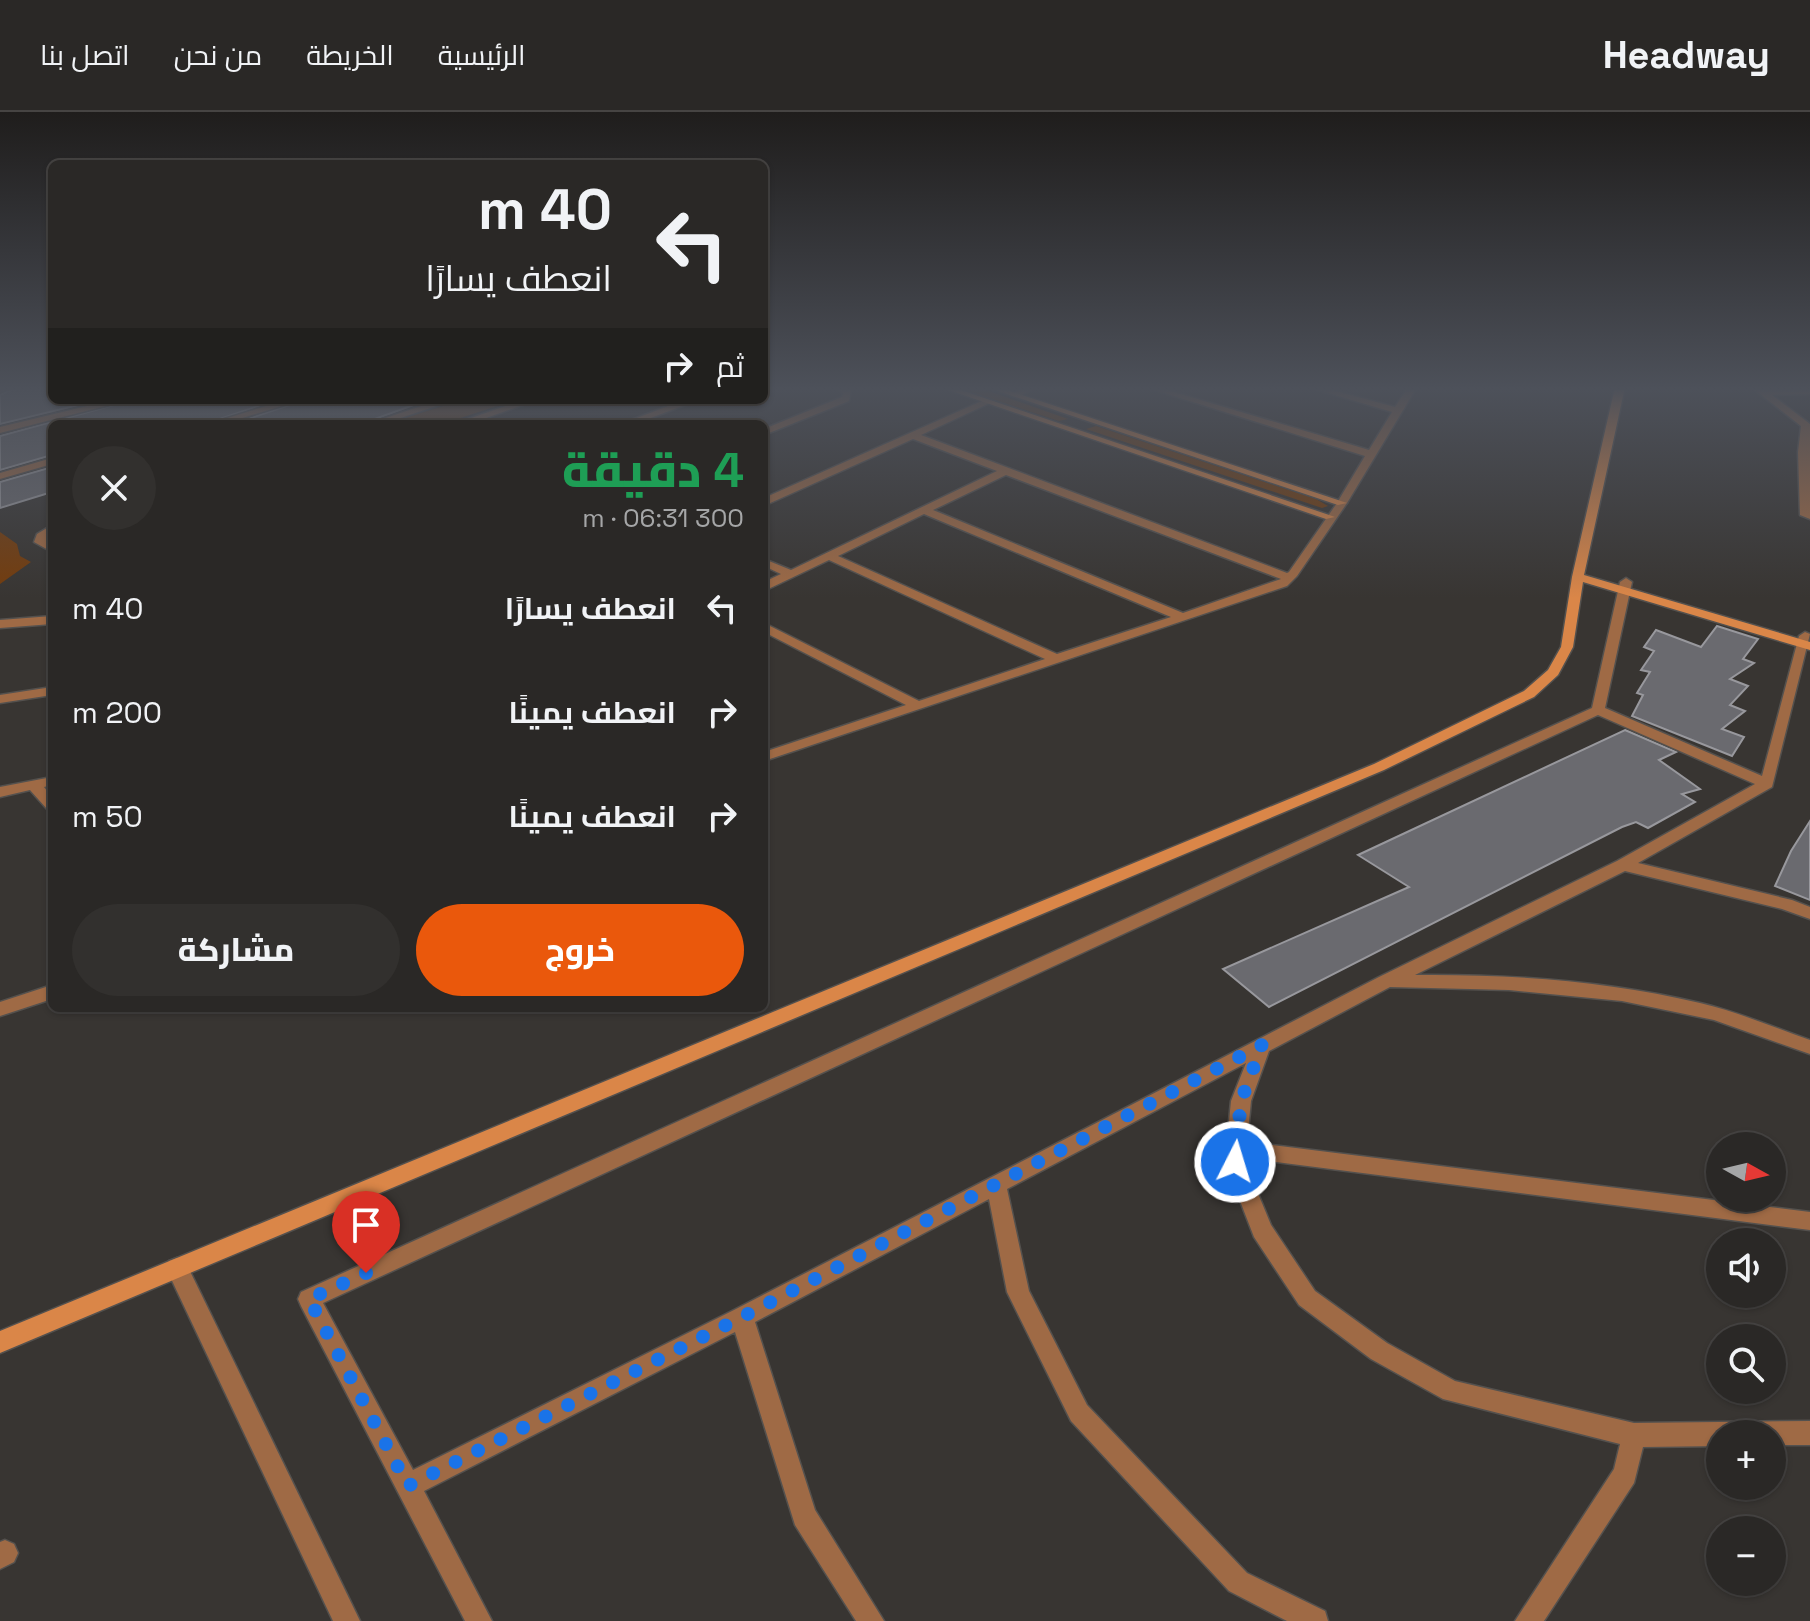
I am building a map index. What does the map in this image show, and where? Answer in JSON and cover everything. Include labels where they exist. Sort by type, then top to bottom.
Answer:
[{"type":"street","points":[[768,500],[868,457]]},
{"type":"street","points":[[969,457],[1289,578]]},
{"type":"street","points":[[1153,457],[1330,517]]},
{"type":"street","points":[[1203,457],[1342,503]]},
{"type":"street","points":[[768,756],[1283,583],[1342,503],[1368,457]]},
{"type":"street","points":[[0,1342],[1365,773],[1529,694],[1553,672],[1567,647],[1605,457]]},
{"type":"street","points":[[1803,457],[1805,515],[1810,516]]},
{"type":"street","points":[[0,476],[48,462]]},
{"type":"street","points":[[768,585],[1005,471]]},
{"type":"street","points":[[923,510],[1180,616]]},
{"type":"street","points":[[48,531],[41,536],[40,542],[48,547]]},
{"type":"street","points":[[829,556],[1054,658]]},
{"type":"street","points":[[768,564],[791,574]]},
{"type":"street","points":[[408,1486],[742,1317],[1385,982],[1623,865],[1767,784],[1807,641],[1580,573]]},
{"type":"street","points":[[1598,710],[1624,586]]},
{"type":"street","points":[[0,624],[48,620]]},
{"type":"street","points":[[768,629],[917,705]]},
{"type":"street","points":[[0,699],[48,692]]},
{"type":"street","points":[[479,1621],[309,1299],[1598,710],[1767,784]]},
{"type":"street","points":[[0,792],[48,782]]},
{"type":"street","points":[[34,785],[48,801]]},
{"type":"street","points":[[1623,865],[1786,904],[1810,913]]},
{"type":"street","points":[[1385,982],[1475,980],[1567,985],[1704,1011],[1810,1047]]},
{"type":"street","points":[[0,1009],[48,993]]},
{"type":"street","points":[[1262,1045],[1241,1101],[1235,1162],[1262,1230],[1307,1298],[1379,1351],[1451,1391],[1634,1435],[1810,1433]]},
{"type":"street","points":[[1237,1149],[1810,1221]]},
{"type":"street","points":[[996,1184],[1018,1292],[1079,1413],[1238,1582],[1315,1621]]},
{"type":"street","points":[[177,1268],[347,1621]]},
{"type":"street","points":[[742,1317],[804,1516],[871,1621]]},
{"type":"street","points":[[1528,1621],[1625,1474],[1634,1435]]},
{"type":"shaded area","points":[[1171,457],[1191,457],[1316,499],[1328,506],[1322,508]]},
{"type":"shaded area","points":[[0,532],[17,544],[20,556],[31,562],[0,584]]},
{"type":"building","points":[[0,457],[44,457],[0,470]]},
{"type":"building","points":[[48,468],[48,493],[0,508],[0,482]]},
{"type":"building","points":[[1717,626],[1758,639],[1743,659],[1754,663],[1730,679],[1748,686],[1730,705],[1745,711],[1722,729],[1744,737],[1732,756],[1632,716],[1643,695],[1637,693],[1650,672],[1641,670],[1654,651],[1644,647],[1656,630],[1701,647]]},
{"type":"building","points":[[1625,730],[1676,752],[1659,760],[1700,789],[1682,794],[1695,802],[1648,828],[1636,822],[1622,827],[1269,1007],[1223,969],[1409,887],[1358,855]]},
{"type":"building","points":[[1810,821],[1810,900],[1775,886],[1791,851]]},
{"type":"route","points":[[366,1273],[309,1299],[408,1486],[742,1317],[1262,1045],[1241,1101],[1235,1162]]}]
